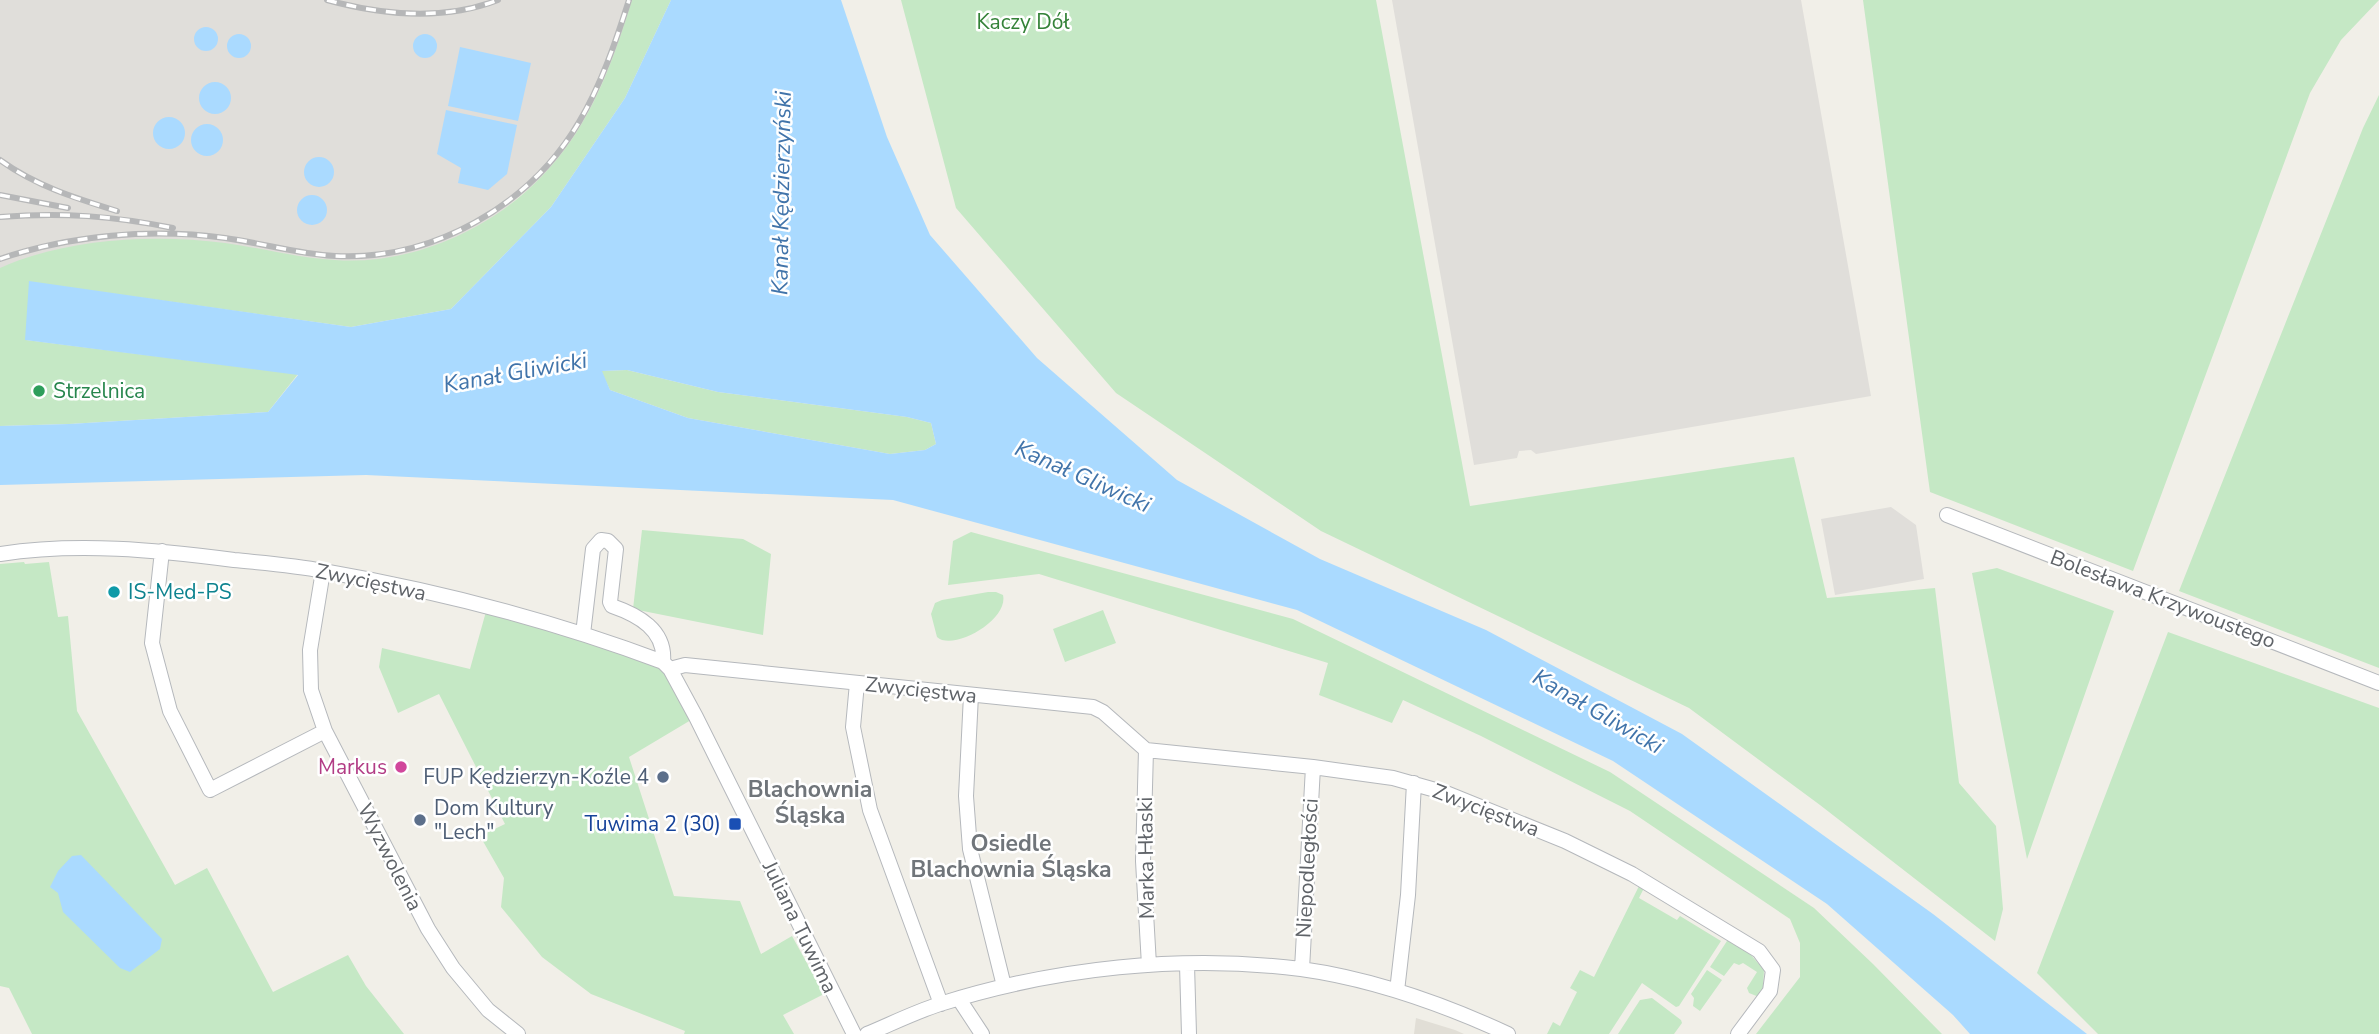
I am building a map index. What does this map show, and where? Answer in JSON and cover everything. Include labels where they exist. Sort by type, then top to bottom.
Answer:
[{"type":"street","name":"Bolesława Krzywoustego","points":[[1947,515],[2379,683]]},
{"type":"street","name":"Juliana Tuwima","points":[[583,634],[593,549],[597,542],[608,541],[616,549],[610,602],[612,606],[643,621],[657,634],[664,651],[666,666],[854,1034]]},
{"type":"street","name":"Zwycięstwa","points":[[0,554],[34,549],[84,547],[162,551],[323,570],[487,607],[583,634],[666,666],[685,665],[1093,707],[1103,712],[1146,750],[1313,767],[1413,783],[1513,819],[1632,874],[1759,951],[1773,970],[1770,991],[1738,1034]]},
{"type":"street","points":[[162,551],[152,643],[170,711],[210,790],[325,731]]},
{"type":"street","name":"Wyzwolenia","points":[[323,570],[310,650],[311,690],[325,731],[428,929],[453,968],[488,1010],[518,1034]]},
{"type":"street","points":[[857,683],[853,727],[870,810],[941,1004]]},
{"type":"street","points":[[971,695],[966,796],[970,849],[1004,986]]},
{"type":"street","name":"Marka Hłaski","points":[[1146,750],[1143,861],[1149,965]]},
{"type":"street","name":"Niepodległości","points":[[1302,970],[1313,767]]},
{"type":"street","points":[[1397,990],[1408,895],[1413,783]]},
{"type":"street","points":[[866,1034],[941,1004],[1004,986],[1048,976],[1149,965],[1226,965],[1302,970],[1397,990],[1466,1015],[1508,1034]]},
{"type":"street","points":[[1187,965],[1189,1034]]},
{"type":"street","points":[[959,999],[982,1034]]},
{"type":"shaded area","points":[[0,0],[635,0],[630,19],[583,129],[553,170],[477,231],[394,272],[0,271]]},
{"type":"shaded area","points":[[1392,0],[1801,0],[1871,396],[1536,454],[1531,450],[1519,451],[1517,458],[1474,465]]},
{"type":"shaded area","points":[[1891,507],[1916,525],[1924,579],[1835,595],[1821,519]]},
{"type":"shaded area","points":[[1416,1018],[1455,1030],[1464,1034],[1414,1034]]},
{"type":"green space","points":[[632,0],[671,0],[625,98],[551,207],[451,309],[351,327],[30,282],[26,340],[298,374],[268,412],[0,426],[0,268],[53,250],[111,241],[197,240],[321,259],[367,260],[429,248],[458,236],[513,202],[537,181],[571,141],[602,83]]},
{"type":"green space","name":"Kaczy Dół","points":[[901,0],[1376,0],[1470,506],[1794,457],[1827,598],[1935,588],[1959,783],[1996,826],[2003,909],[1995,941],[1820,805],[1689,708],[1321,531],[1116,393],[956,208]]},
{"type":"green space","points":[[1863,0],[2379,0],[2341,40],[2310,93],[2133,571],[1930,492]]},
{"type":"green space","points":[[2379,95],[2379,668],[2179,591],[2363,128]]},
{"type":"green space","points":[[627,370],[718,392],[907,417],[931,423],[936,444],[925,450],[890,454],[688,418],[610,390],[601,371]]},
{"type":"green space","points":[[642,530],[743,539],[771,554],[763,635],[633,609]]},
{"type":"green space","points":[[971,532],[1293,619],[1610,772],[1814,908],[1942,1034],[1756,1034],[1800,977],[1800,943],[1790,919],[1630,811],[1403,700],[1392,723],[1319,695],[1328,663],[1039,574],[948,585],[953,541]]},
{"type":"green space","points":[[49,562],[58,617],[68,616],[77,711],[175,885],[207,868],[273,992],[348,955],[366,986],[404,1034],[32,1034],[9,988],[0,986],[0,564]]},
{"type":"green space","points":[[1997,568],[2114,611],[2027,859],[1972,573]]},
{"type":"green space","points":[[988,592],[1003,595],[1003,605],[989,623],[966,637],[955,640],[945,641],[937,637],[931,614],[935,603]]},
{"type":"green space","points":[[487,608],[663,662],[696,717],[629,757],[674,896],[740,901],[761,954],[792,936],[824,994],[783,1015],[794,1034],[684,1034],[685,1031],[591,994],[542,957],[501,907],[504,878],[480,836],[505,824],[439,694],[398,713],[379,667],[382,648],[470,669]]},
{"type":"green space","points":[[1103,610],[1116,643],[1065,662],[1053,629]]},
{"type":"green space","points":[[2168,632],[2379,708],[2379,1034],[2098,1034],[2037,973]]},
{"type":"green space","points":[[1640,884],[1644,888],[1639,898],[1677,920],[1680,916],[1721,941],[1679,1006],[1676,1007],[1642,983],[1609,1034],[1547,1034],[1553,1022],[1560,1026],[1577,992],[1570,988],[1580,970],[1594,977]]},
{"type":"green space","points":[[1731,940],[1751,955],[1764,970],[1763,989],[1759,997],[1749,993],[1747,988],[1757,972],[1743,963],[1734,963],[1724,976],[1710,967],[1727,941]]},
{"type":"green space","points":[[1707,970],[1722,980],[1700,1011],[1693,1006],[1694,998],[1691,994]]},
{"type":"green space","points":[[1652,998],[1681,1020],[1682,1023],[1674,1034],[1618,1034],[1640,1000]]},
{"type":"water","points":[[671,0],[841,0],[887,137],[930,235],[1037,358],[1177,480],[1320,559],[1486,630],[1682,734],[1933,914],[2087,1034],[1970,1034],[1953,1015],[1827,904],[1613,761],[1297,610],[893,500],[366,475],[0,485],[0,426],[268,412],[298,375],[25,340],[29,281],[351,327],[451,309],[551,207],[625,98]],"holes":[[[627,370],[718,392],[907,417],[931,423],[936,444],[925,450],[890,454],[688,418],[610,390],[602,371]]]},
{"type":"water","points":[[206,27],[215,30],[218,39],[215,48],[206,51],[197,48],[194,39],[197,30]]},
{"type":"water","points":[[239,34],[250,41],[251,46],[244,57],[239,58],[228,51],[227,46],[234,35]]},
{"type":"water","points":[[425,34],[436,41],[437,46],[430,57],[425,58],[414,51],[413,46],[420,35]]},
{"type":"water","points":[[460,47],[531,63],[518,121],[448,106]]},
{"type":"water","points":[[215,82],[226,87],[231,98],[226,109],[215,114],[204,109],[199,98],[204,87]]},
{"type":"water","points":[[446,110],[517,125],[507,174],[488,190],[458,183],[461,168],[437,154]]},
{"type":"water","points":[[169,117],[180,122],[185,133],[180,144],[169,149],[158,144],[153,133],[158,122]]},
{"type":"water","points":[[207,124],[218,129],[223,140],[218,151],[207,156],[196,151],[191,140],[196,129]]},
{"type":"water","points":[[319,157],[330,161],[334,172],[330,183],[319,187],[308,183],[304,172],[308,161]]},
{"type":"water","points":[[312,195],[323,199],[327,210],[323,221],[312,225],[301,221],[297,210],[301,199]]},
{"type":"water","points":[[81,855],[162,939],[160,949],[130,972],[120,968],[63,912],[58,893],[50,887],[58,871],[72,856]]},
{"type":"railway","points":[[327,0],[369,9],[413,14],[456,11],[498,0]]},
{"type":"railway","points":[[0,259],[54,244],[140,234],[225,238],[335,256],[371,255],[407,249],[442,238],[506,203],[534,179],[558,152],[579,122],[594,93],[629,0]]},
{"type":"railway","points":[[0,160],[42,184],[117,211]]},
{"type":"railway","points":[[0,195],[68,208]]},
{"type":"railway","points":[[0,217],[87,216],[173,228]]},
{"type":"place","name":"Strzelnica","points":[[39,391]]},
{"type":"place","name":"IS-Med-PS","points":[[114,592]]},
{"type":"place","name":"Markus","points":[[401,767]]},
{"type":"place","name":"FUP Kędzierzyn-Koźle 4","points":[[663,777]]},
{"type":"place","name":"Dom Kultury \"Lech\"","points":[[420,820]]},
{"type":"place","name":"Tuwima 2 (30)","points":[[735,824]]},
{"type":"district","name":"Blachownia Śląska","points":[[810,802]]},
{"type":"district","name":"Osiedle Blachownia Śląska","points":[[1011,856]]},
{"type":"water label","name":"Kanał Kędzierzyński","points":[[781,193]]},
{"type":"water label","name":"Kanał Gliwicki","points":[[515,372]]},
{"type":"water label","name":"Kanał Gliwicki","points":[[1083,476]]},
{"type":"water label","name":"Kanał Gliwicki","points":[[1598,711]]}]
